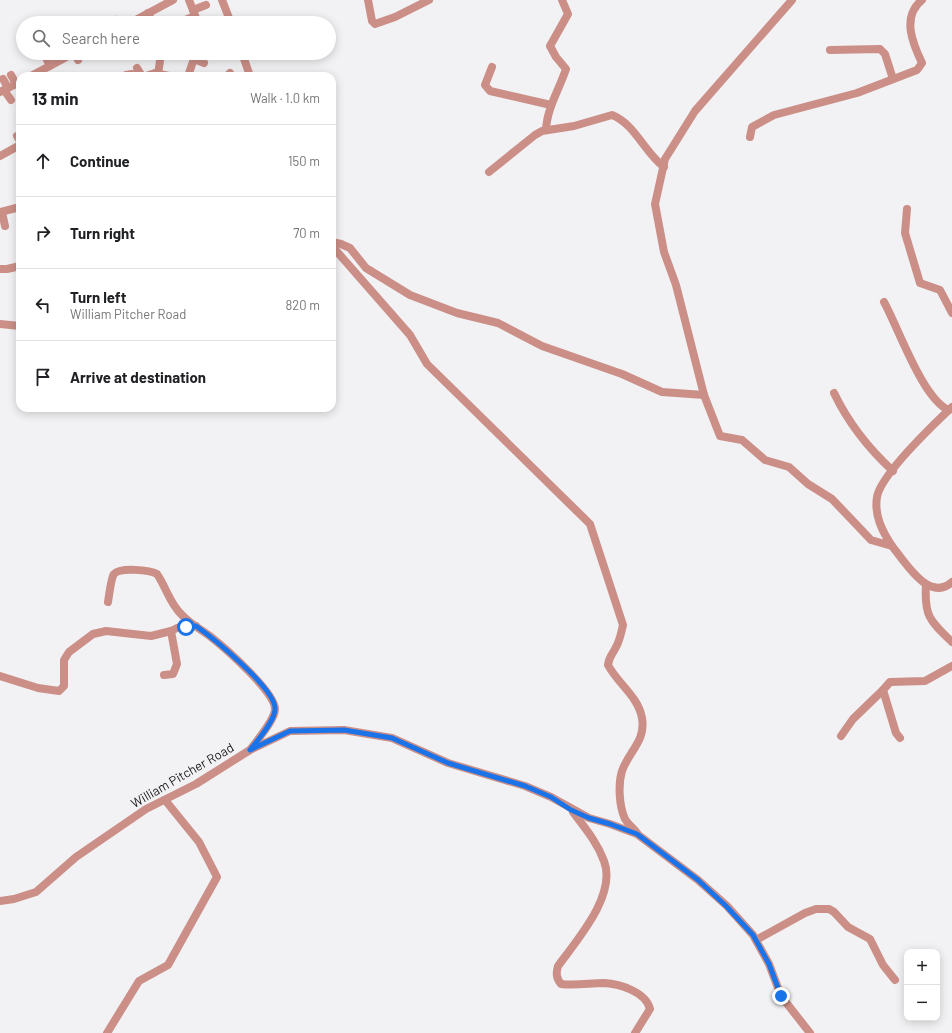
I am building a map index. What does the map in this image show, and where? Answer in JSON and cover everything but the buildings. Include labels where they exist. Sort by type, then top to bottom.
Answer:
[{"type":"street","points":[[150,16],[172,0]]},
{"type":"street","points":[[189,0],[195,16],[206,5]]},
{"type":"street","points":[[222,0],[228,16]]},
{"type":"street","points":[[368,0],[372,21],[375,24],[395,17],[430,0]]},
{"type":"street","points":[[546,130],[551,105],[566,69],[556,57],[550,46],[568,14],[562,0]]},
{"type":"street","points":[[792,0],[694,111],[666,159],[655,204],[664,252],[676,285],[704,395],[720,436],[742,440],[766,460],[789,468],[838,504],[871,540],[892,546]]},
{"type":"street","points":[[750,137],[752,127],[774,115],[857,93],[917,70],[922,63],[911,40],[910,28],[914,11],[922,0]]},
{"type":"street","points":[[830,50],[880,49],[885,54],[893,79]]},
{"type":"street","points":[[47,60],[50,66]]},
{"type":"street","points":[[39,72],[67,60]]},
{"type":"street","points":[[189,72],[191,60],[204,63]]},
{"type":"street","points":[[244,60],[249,72]]},
{"type":"street","points":[[158,72],[160,61]]},
{"type":"street","points":[[492,67],[485,85],[490,91],[551,105]]},
{"type":"street","points":[[7,77],[12,97]]},
{"type":"street","points":[[489,172],[535,135],[546,130],[574,126],[612,115],[625,122],[655,161],[664,167]]},
{"type":"street","points":[[1,158],[16,148]]},
{"type":"street","points":[[5,226],[1,212],[16,208]]},
{"type":"street","points":[[907,209],[905,233],[920,284],[940,290],[952,313]]},
{"type":"street","points":[[336,243],[350,248],[366,268],[410,295],[457,312],[498,323],[542,346],[622,374],[662,392],[704,395]]},
{"type":"street","points":[[336,251],[410,335],[427,364],[590,524],[623,625],[620,639],[615,650],[610,654],[608,665],[638,703],[642,718],[642,733],[637,745],[622,770],[620,783],[621,806],[626,818],[637,834]]},
{"type":"street","points":[[0,269],[16,267]]},
{"type":"street","points":[[884,302],[921,377],[940,405],[950,409],[913,446],[882,485],[877,495],[876,510],[881,529],[892,546],[926,585],[936,589],[944,587],[952,582]]},
{"type":"street","points":[[0,324],[16,326]]},
{"type":"street","points":[[834,393],[874,453],[893,471]]},
{"type":"street","points":[[871,540],[881,529]]},
{"type":"street","points":[[108,602],[114,574],[124,570],[152,571],[160,578],[175,608],[182,616],[212,637],[247,670],[274,702],[275,713],[250,750]]},
{"type":"street","points":[[926,585],[926,611],[929,617],[952,642]]},
{"type":"street","points":[[0,676],[38,688],[59,691],[64,686],[64,660],[69,652],[93,634],[106,631],[151,636],[177,628],[196,626]]},
{"type":"street","points":[[164,675],[173,674],[177,664],[171,631]]},
{"type":"street","points":[[841,736],[853,719],[890,682],[926,681],[952,666]]},
{"type":"street","points":[[883,690],[896,733],[900,738]]},
{"type":"street","name":"William Pitcher Road","points":[[0,902],[36,892],[76,857],[146,808],[166,800],[196,784],[250,750],[290,731],[344,730],[392,738],[448,763],[538,791],[551,797],[571,810],[589,818],[637,834],[704,885],[726,906],[756,940],[769,964],[781,996],[810,1033]]},
{"type":"street","points":[[107,1033],[139,981],[168,965],[217,877],[199,842],[166,800]]},
{"type":"street","points":[[571,810],[595,841],[605,862],[606,879],[599,907],[591,921],[558,966],[556,972],[557,979],[561,984],[567,985],[606,983],[626,988],[644,997],[650,1009],[635,1033]]},
{"type":"street","points":[[756,940],[805,913],[816,909],[829,909],[848,927],[870,939],[883,965],[895,980]]},
{"type":"route","points":[[186,627],[196,626],[212,637],[257,680],[274,702],[275,713],[250,750],[290,731],[344,730],[392,738],[448,763],[525,786],[551,797],[571,810],[589,818],[637,834],[698,880],[726,906],[753,935],[769,964],[781,996]]}]
